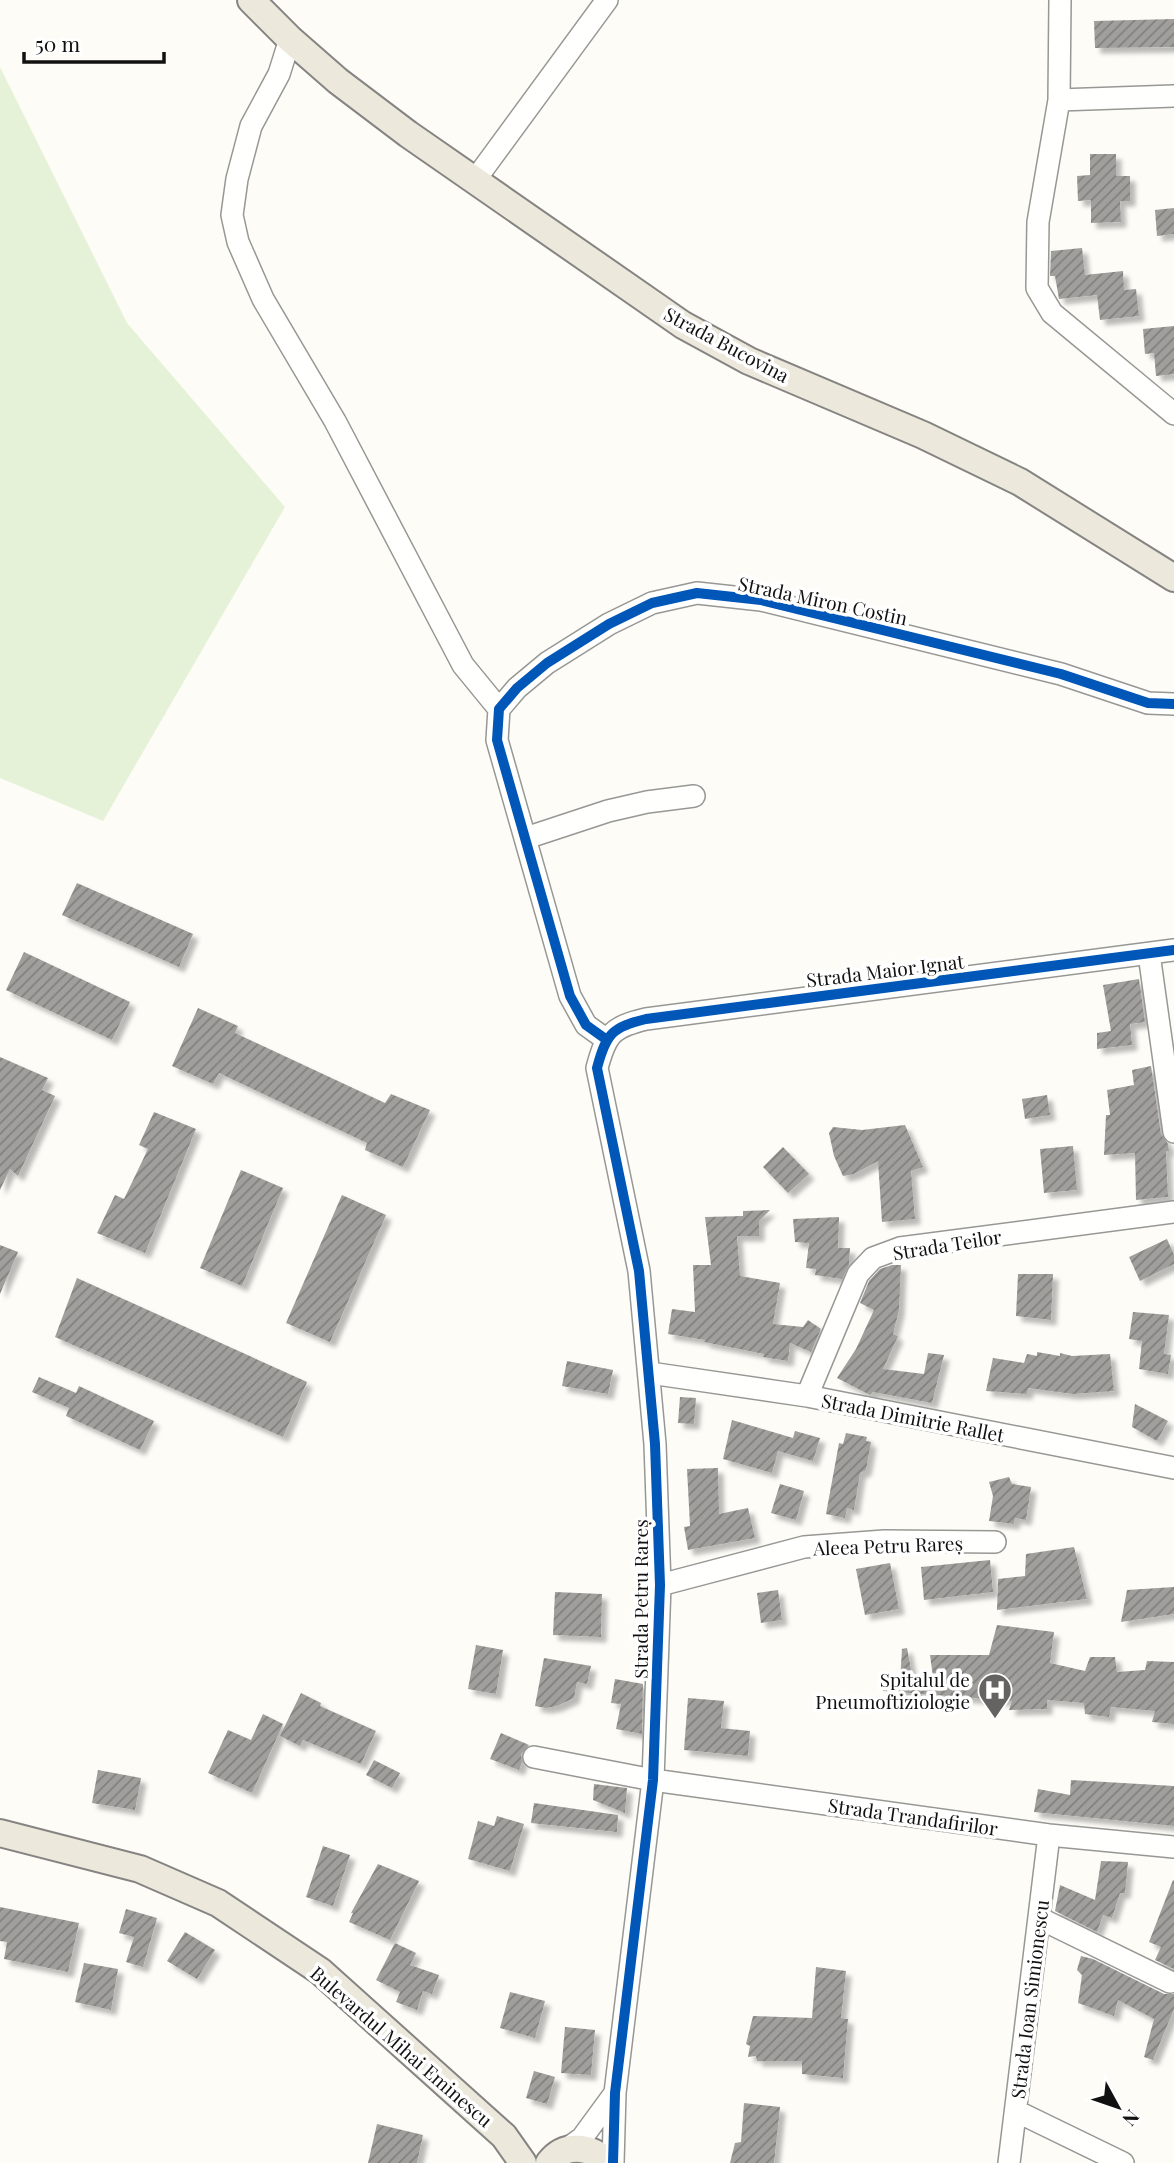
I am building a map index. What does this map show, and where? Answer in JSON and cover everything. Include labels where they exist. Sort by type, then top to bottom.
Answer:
[{"type":"main road","name":"Strada Bucovina","points":[[251,0],[290,39],[338,80],[408,134],[683,325],[749,360],[923,436],[1020,482],[1174,579]]},
{"type":"main road","name":"Bulevardul Mihai Eminescu","points":[[0,1833],[140,1870],[218,1903],[320,1971],[504,2136],[523,2163]]},
{"type":"main road","points":[[504,2136],[559,2155],[578,2148],[589,2150],[608,2163]]},
{"type":"street","points":[[1060,0],[1059,100],[1038,222],[1037,288],[1052,313],[1174,414]]},
{"type":"street","points":[[475,180],[601,4]]},
{"type":"street","points":[[290,39],[279,74],[251,126],[237,180],[232,215],[238,242],[263,299],[335,421],[463,666],[499,709],[497,740],[570,996],[586,1025],[607,1040]]},
{"type":"street","points":[[1059,100],[1174,96]]},
{"type":"street","name":"Strada Miron Costin","points":[[499,709],[517,688],[547,663],[608,624],[652,603],[697,593],[761,600],[1060,674],[1148,703],[1174,704]]},
{"type":"street","points":[[526,838],[608,811],[647,802],[694,796]]},
{"type":"street","name":"Strada Maior Ignat","points":[[607,1040],[623,1025],[646,1019],[1174,950]]},
{"type":"street","points":[[1149,954],[1174,1132]]},
{"type":"street","name":"Strada Petru Rareș","points":[[607,1040],[597,1068],[639,1271],[650,1373],[660,1585],[653,1780],[615,2094],[613,2163]]},
{"type":"street","name":"Strada Teilor","points":[[807,1396],[858,1274],[873,1258],[900,1248],[1174,1212]]},
{"type":"street","name":"Strada Dimitrie Rallet","points":[[650,1373],[807,1396],[1174,1468]]},
{"type":"street","name":"Aleea Petru Rareș","points":[[660,1585],[804,1547],[884,1541],[995,1542]]},
{"type":"street","name":"Strada Trandafirilor","points":[[534,1757],[653,1780],[1049,1835],[1174,1847]]},
{"type":"street","name":"Strada Ioan Simionescu","points":[[1009,2163],[1049,1835]]},
{"type":"street","points":[[1039,1917],[1170,1982]]},
{"type":"street","points":[[559,2155],[582,2138],[615,2094]]},
{"type":"street","points":[[1016,2111],[1123,2163]]},
{"type":"green space","points":[[0,67],[127,323],[285,507],[103,821],[0,778]]},
{"type":"building","points":[[1174,19],[1174,47],[1095,48],[1094,21]]},
{"type":"building","points":[[1090,154],[1116,154],[1116,176],[1130,176],[1130,201],[1120,201],[1121,222],[1091,223],[1091,200],[1078,201],[1077,176],[1090,175]]},
{"type":"building","points":[[1174,208],[1174,234],[1157,236],[1155,210]]},
{"type":"building","points":[[1082,248],[1085,275],[1123,271],[1124,290],[1136,289],[1139,316],[1100,320],[1097,295],[1059,299],[1055,276],[1050,276],[1051,251]]},
{"type":"building","points":[[1174,326],[1174,374],[1156,376],[1154,353],[1145,354],[1143,329]]},
{"type":"building","points":[[77,883],[193,934],[179,967],[62,915]]},
{"type":"building","points":[[24,952],[130,1002],[112,1040],[6,990]]},
{"type":"building","points":[[1139,979],[1145,1022],[1130,1024],[1132,1045],[1097,1049],[1097,1033],[1111,1031],[1103,985]]},
{"type":"building","points":[[198,1008],[238,1026],[235,1033],[385,1103],[391,1094],[430,1110],[403,1167],[365,1150],[367,1143],[219,1073],[213,1084],[172,1066]]},
{"type":"building","points":[[0,1057],[48,1078],[42,1090],[55,1096],[18,1176],[10,1169],[0,1190]]},
{"type":"building","points":[[1151,1066],[1161,1134],[1169,1151],[1166,1151],[1168,1197],[1136,1200],[1135,1153],[1104,1155],[1106,1115],[1110,1115],[1107,1090],[1134,1085],[1132,1070]]},
{"type":"building","points":[[1047,1095],[1050,1115],[1025,1119],[1022,1099]]},
{"type":"building","points":[[154,1112],[196,1129],[145,1253],[97,1233],[115,1195],[124,1199],[148,1149],[139,1145]]},
{"type":"building","points":[[905,1125],[923,1167],[911,1171],[915,1219],[882,1222],[878,1161],[854,1174],[843,1176],[834,1156],[829,1133],[833,1127],[862,1130]]},
{"type":"building","points":[[1073,1146],[1077,1190],[1044,1193],[1040,1149]]},
{"type":"building","points":[[783,1147],[809,1174],[788,1193],[763,1167]]},
{"type":"building","points":[[241,1170],[283,1188],[242,1286],[200,1268]]},
{"type":"building","points":[[342,1195],[386,1215],[330,1342],[286,1323]]},
{"type":"building","points":[[770,1210],[759,1221],[759,1236],[737,1236],[740,1276],[780,1283],[773,1324],[803,1327],[808,1320],[821,1329],[811,1352],[790,1343],[788,1361],[763,1357],[764,1354],[704,1342],[705,1340],[668,1334],[672,1309],[695,1312],[693,1265],[711,1265],[705,1217],[743,1216],[743,1211]]},
{"type":"building","points":[[839,1217],[838,1248],[850,1248],[849,1265],[842,1279],[815,1275],[816,1269],[806,1268],[809,1243],[795,1242],[793,1219]]},
{"type":"building","points":[[1167,1239],[1174,1255],[1174,1264],[1140,1281],[1129,1257]]},
{"type":"building","points":[[0,1245],[18,1252],[0,1294]]},
{"type":"building","points":[[901,1265],[899,1310],[893,1334],[898,1336],[883,1369],[924,1374],[928,1353],[944,1355],[932,1403],[873,1392],[870,1395],[837,1378],[856,1349],[874,1310],[860,1303],[869,1281],[880,1269]]},
{"type":"building","points":[[1018,1274],[1053,1274],[1051,1320],[1016,1316]]},
{"type":"building","points":[[77,1278],[307,1382],[283,1437],[55,1337]]},
{"type":"building","points":[[1133,1312],[1169,1315],[1164,1354],[1171,1355],[1168,1374],[1139,1369],[1142,1341],[1129,1339]]},
{"type":"building","points":[[1037,1352],[1060,1356],[1060,1353],[1072,1356],[1110,1354],[1114,1391],[1073,1394],[1028,1388],[1027,1394],[986,1391],[993,1358],[1024,1363],[1027,1354],[1037,1356]]},
{"type":"building","points":[[567,1361],[613,1370],[608,1394],[562,1386]]},
{"type":"building","points":[[39,1377],[76,1393],[79,1386],[154,1421],[140,1450],[66,1416],[69,1408],[32,1392]]},
{"type":"building","points":[[680,1397],[696,1398],[694,1424],[678,1423]]},
{"type":"building","points":[[1135,1404],[1168,1421],[1157,1441],[1132,1427]]},
{"type":"building","points":[[732,1420],[793,1438],[795,1431],[820,1438],[813,1461],[778,1451],[772,1473],[723,1459]]},
{"type":"building","points":[[846,1433],[867,1437],[866,1441],[871,1442],[866,1470],[860,1473],[854,1510],[847,1508],[845,1518],[826,1514],[839,1443],[843,1444]]},
{"type":"building","points":[[718,1468],[719,1514],[748,1508],[755,1538],[688,1550],[684,1527],[690,1526],[687,1469]]},
{"type":"building","points":[[1009,1477],[1012,1484],[1031,1487],[1026,1520],[1015,1518],[1014,1524],[989,1521],[993,1496],[989,1482]]},
{"type":"building","points":[[780,1484],[804,1491],[796,1520],[771,1513]]},
{"type":"building","points":[[1074,1547],[1087,1599],[997,1610],[998,1579],[1025,1576],[1026,1554]]},
{"type":"building","points":[[990,1560],[993,1592],[924,1600],[921,1567]]},
{"type":"building","points":[[890,1563],[899,1609],[865,1615],[856,1569]]},
{"type":"building","points":[[1174,1587],[1174,1614],[1121,1622],[1127,1590]]},
{"type":"building","points":[[778,1590],[782,1620],[761,1623],[757,1593]]},
{"type":"building","points":[[555,1592],[602,1594],[601,1637],[553,1635]]},
{"type":"building","points":[[997,1625],[1054,1632],[1050,1663],[1085,1671],[1090,1657],[1115,1657],[1117,1672],[1145,1670],[1147,1661],[1174,1662],[1174,1724],[1152,1722],[1155,1711],[1111,1707],[1109,1717],[1085,1714],[1084,1703],[1047,1700],[1047,1709],[1009,1710],[1012,1701],[883,1691],[883,1685],[900,1682],[902,1649],[907,1648],[913,1680],[933,1677],[930,1655],[989,1655]]},
{"type":"building","points":[[476,1645],[503,1650],[496,1694],[468,1689]]},
{"type":"building","points":[[544,1658],[591,1666],[587,1684],[577,1682],[574,1698],[557,1706],[535,1706]]},
{"type":"building","points":[[615,1679],[643,1684],[642,1734],[616,1729],[621,1704],[611,1703]]},
{"type":"building","points":[[301,1693],[321,1703],[320,1706],[376,1731],[361,1764],[303,1740],[300,1746],[280,1736]]},
{"type":"building","points":[[688,1698],[724,1701],[721,1728],[750,1731],[748,1756],[684,1750]]},
{"type":"building","points":[[263,1714],[283,1724],[252,1793],[208,1773],[228,1730],[251,1740]]},
{"type":"building","points":[[501,1733],[529,1745],[521,1754],[519,1770],[490,1759]]},
{"type":"building","points":[[374,1760],[400,1773],[392,1788],[366,1775]]},
{"type":"building","points":[[98,1770],[141,1778],[135,1810],[92,1803]]},
{"type":"building","points":[[1071,1780],[1174,1786],[1174,1826],[1034,1812],[1038,1789],[1070,1795]]},
{"type":"building","points":[[594,1784],[627,1788],[625,1813],[593,1800]]},
{"type":"building","points":[[534,1803],[618,1815],[617,1832],[531,1823]]},
{"type":"building","points":[[497,1816],[524,1824],[510,1871],[468,1859],[478,1821],[494,1826]]},
{"type":"building","points":[[323,1846],[350,1855],[333,1906],[306,1897]]},
{"type":"building","points":[[1101,1861],[1128,1862],[1125,1893],[1120,1893],[1112,1918],[1103,1915],[1097,1932],[1055,1911],[1060,1885],[1095,1900]]},
{"type":"building","points":[[378,1864],[419,1881],[390,1940],[349,1922],[351,1913]]},
{"type":"building","points":[[1173,1880],[1174,1969],[1155,1960],[1161,1947],[1149,1942]]},
{"type":"building","points":[[0,1907],[79,1923],[68,1972],[4,1959],[7,1942],[0,1941]]},
{"type":"building","points":[[126,1909],[157,1918],[143,1967],[126,1962],[134,1937],[119,1933]]},
{"type":"building","points":[[185,1932],[215,1950],[197,1979],[167,1961]]},
{"type":"building","points":[[395,1943],[416,1953],[410,1965],[439,1975],[432,1994],[423,1991],[417,2010],[396,2002],[400,1992],[376,1980]]},
{"type":"building","points":[[1081,1956],[1093,1959],[1164,1994],[1174,1994],[1174,2009],[1153,2060],[1144,2057],[1154,2019],[1118,2000],[1114,2016],[1078,2003],[1082,1975],[1077,1970]]},
{"type":"building","points":[[84,1963],[118,1969],[111,2010],[75,2002]]},
{"type":"building","points":[[816,1967],[846,1971],[841,2018],[848,2019],[843,2078],[802,2074],[802,2061],[757,2061],[756,2056],[748,2057],[750,2046],[746,2044],[753,2016],[812,2018]]},
{"type":"building","points":[[510,1992],[545,2001],[535,2038],[500,2028]]},
{"type":"building","points":[[565,2027],[595,2030],[591,2075],[561,2073]]},
{"type":"building","points":[[534,2071],[555,2077],[547,2104],[526,2098]]},
{"type":"building","points":[[744,2103],[780,2107],[774,2163],[730,2163],[735,2143],[741,2142]]},
{"type":"building","points":[[377,2124],[423,2135],[417,2163],[368,2163]]},
{"type":"cycle path","points":[[607,1040],[586,1025],[570,996],[497,740],[499,709],[517,688],[547,663],[609,624],[652,603],[697,593],[761,600],[1061,674],[1148,703],[1174,704]]},
{"type":"cycle path","points":[[613,2163],[615,2093],[653,1780],[660,1585],[655,1444],[639,1271],[597,1068],[607,1040],[625,1025],[646,1019],[1174,950]]},
{"type":"place","name":"Spitalul de Pneumoftiziologie","points":[[995,1720]]}]
